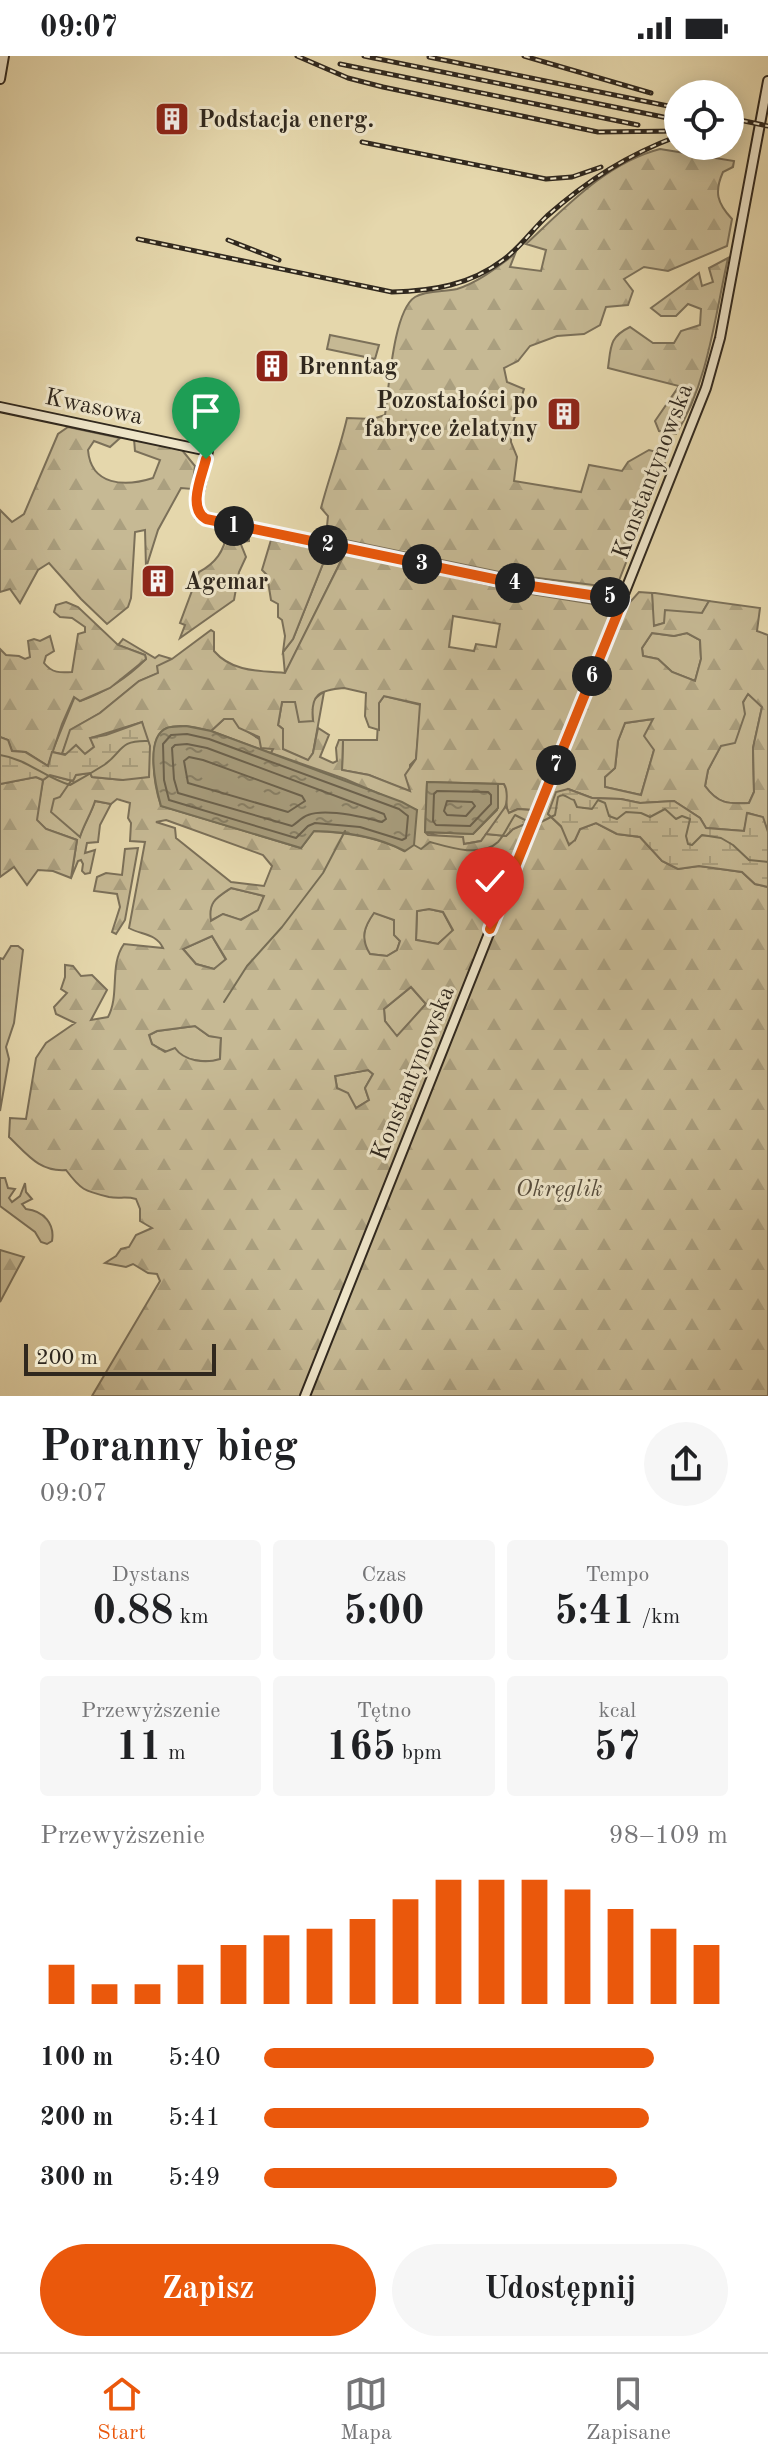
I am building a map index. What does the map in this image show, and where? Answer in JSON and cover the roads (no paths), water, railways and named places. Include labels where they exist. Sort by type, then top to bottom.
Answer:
[{"type":"main road","points":[[0,79],[4,56]]},
{"type":"main road","name":"Konstantynowska","points":[[305,1396],[710,378],[768,81]]},
{"type":"main road","name":"Kwasowa","points":[[0,407],[208,451],[196,506],[199,515],[206,519],[518,584],[623,600]]},
{"type":"water","points":[[186,726],[211,731],[402,802],[417,810],[414,845],[405,851],[361,836],[314,831],[301,848],[161,806],[154,764],[156,741],[167,728]]},
{"type":"water","points":[[427,782],[498,784],[498,808],[473,834],[425,832]]},
{"type":"waterway","points":[[0,755],[19,760],[70,785],[104,765],[131,742],[148,741]]},
{"type":"waterway","points":[[539,823],[555,815],[558,797],[562,795],[574,800],[577,807],[592,809],[598,800],[605,803],[609,816],[617,819],[626,812],[650,817],[665,809],[676,819],[682,816],[690,819],[686,836],[688,844],[692,845],[702,835],[721,838],[749,860],[768,862]]},
{"type":"waterway","points":[[414,845],[421,849],[430,842],[464,850],[483,849],[498,842],[515,815],[527,821]]},
{"type":"waterway","points":[[224,1002],[247,966],[282,927],[323,873],[345,831]]},
{"type":"railway","points":[[297,56],[348,78],[383,87],[598,132],[664,131]]},
{"type":"railway","points":[[364,56],[664,117]]},
{"type":"railway","points":[[524,56],[651,93]]},
{"type":"railway","points":[[429,57],[664,105]]},
{"type":"railway","points":[[340,64],[638,125]]},
{"type":"railway","points":[[744,121],[768,126]]},
{"type":"railway","points":[[362,142],[546,179],[572,177],[601,167]]},
{"type":"railway","points":[[138,239],[392,292],[436,288],[464,281],[490,269],[515,250],[547,216],[593,180],[625,160],[664,142]]},
{"type":"railway","points":[[228,240],[279,260]]},
{"type":"place","name":"Podstacja energ.","points":[[172,119]]},
{"type":"place","name":"Brenntag","points":[[272,366]]},
{"type":"place","name":"Pozostałości po fabryce żelatyny","points":[[564,414]]},
{"type":"place","name":"Agemar","points":[[158,581]]},
{"type":"park label","name":"Okręglik","points":[[559,1188]]}]
